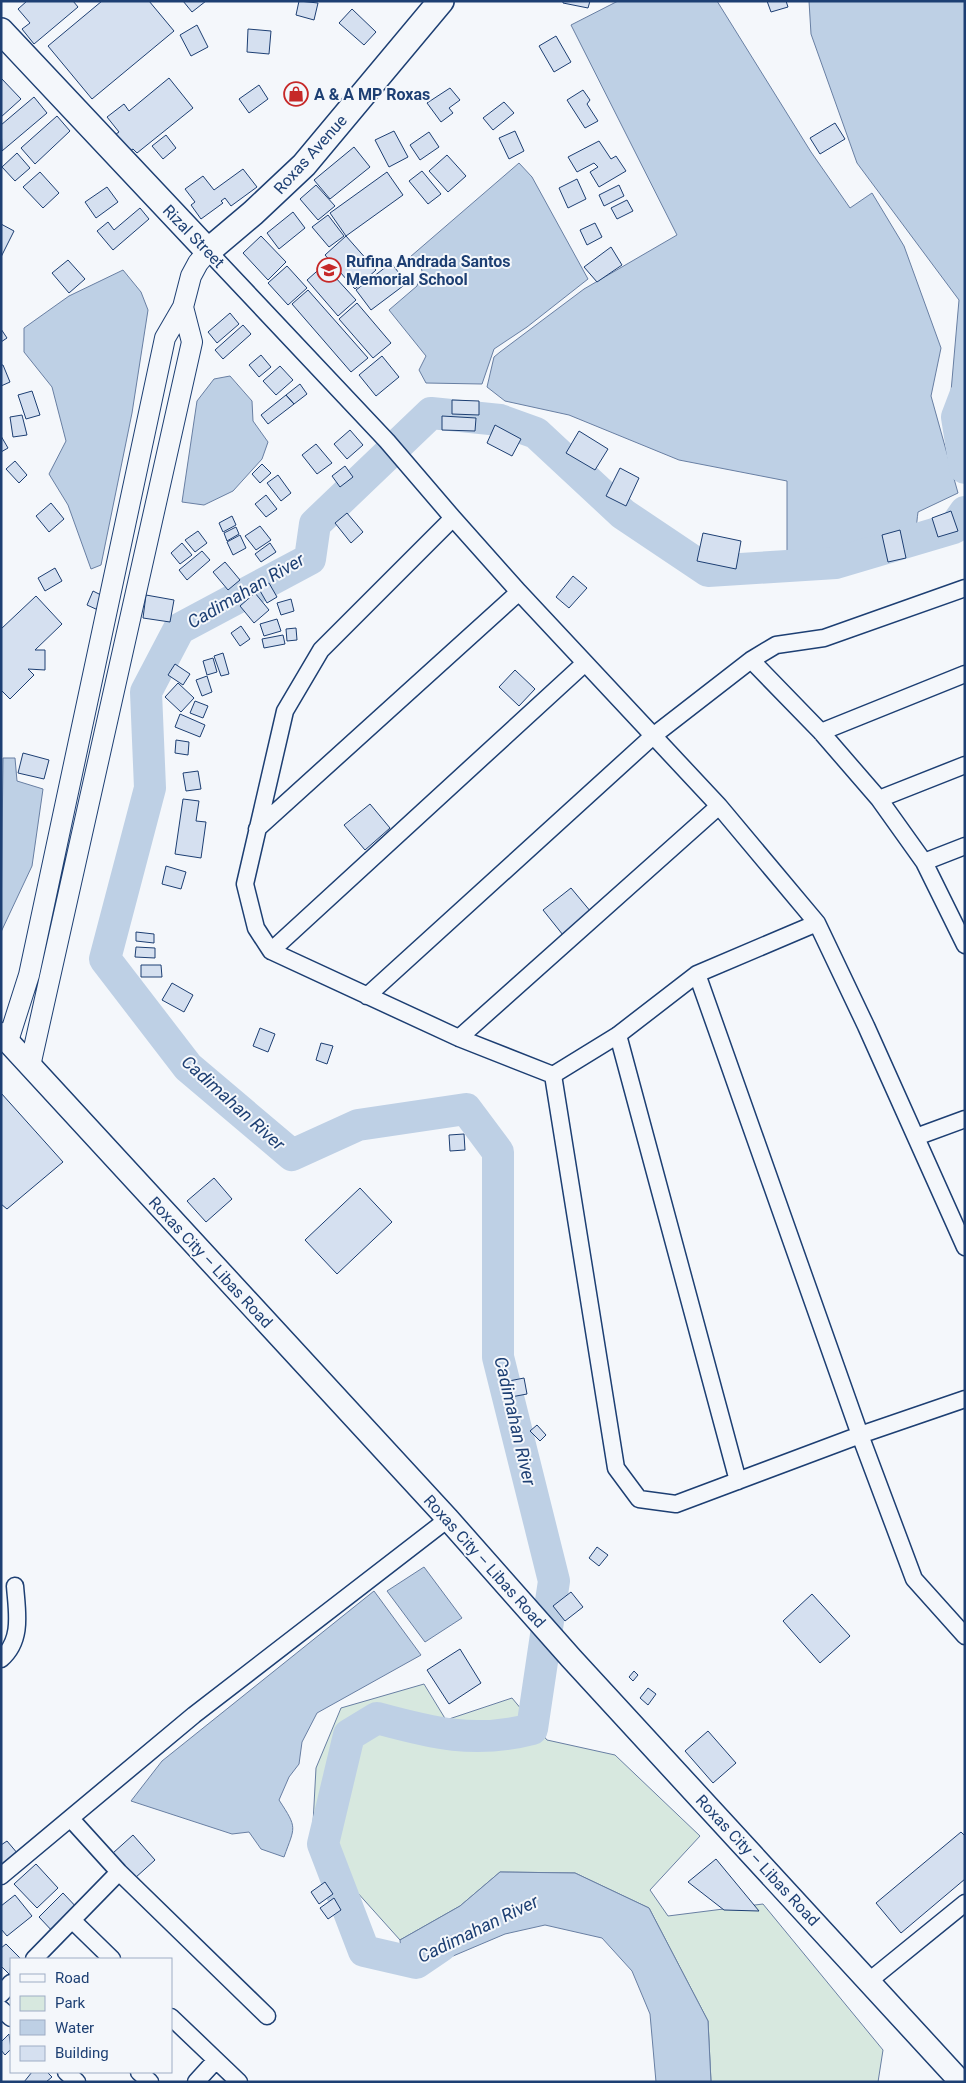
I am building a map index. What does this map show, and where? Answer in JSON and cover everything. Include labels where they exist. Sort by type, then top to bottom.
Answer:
[{"type":"main road","name":"Roxas Avenue","points":[[208,251],[253,213],[304,165],[441,1]]},
{"type":"main road","name":"Rizal Street","points":[[1,31],[208,251]]},
{"type":"main road","name":"Roxas City – Libas Road","points":[[5,1038],[448,1519],[571,1658],[961,2082]]},
{"type":"street","points":[[5,1038],[28,975],[164,338],[183,307],[191,276],[198,263],[208,251]]},
{"type":"street","name":"Rizal Street","points":[[208,251],[387,441],[519,592],[719,806],[818,923],[965,1247]]},
{"type":"street","points":[[30,1066],[192,342],[183,307]]},
{"type":"street","points":[[453,518],[321,650],[285,711],[245,884],[256,928],[271,951],[460,1038],[553,1075]]},
{"type":"street","points":[[367,996],[653,736],[751,660],[776,645],[824,638],[965,588]]},
{"type":"street","points":[[257,829],[519,592]]},
{"type":"street","points":[[751,660],[822,732],[879,799],[924,862],[964,943]]},
{"type":"street","points":[[271,951],[585,663]]},
{"type":"street","points":[[822,732],[965,674]]},
{"type":"street","points":[[879,799],[965,765]]},
{"type":"street","points":[[460,1038],[719,806]]},
{"type":"street","points":[[924,862],[965,846]]},
{"type":"street","points":[[553,1075],[618,1035],[697,974],[818,923]]},
{"type":"street","points":[[697,974],[860,1435],[914,1580],[965,1636]]},
{"type":"street","points":[[618,1035],[738,1480]]},
{"type":"street","points":[[553,1075],[616,1468],[639,1499],[676,1504],[860,1435],[965,1399]]},
{"type":"street","points":[[916,1137],[965,1118]]},
{"type":"street","points":[[1,1876],[194,1714],[448,1519]]},
{"type":"street","points":[[1,1660],[9,1653],[18,1633],[15,1586]]},
{"type":"street","points":[[71,1819],[119,1872],[267,2016]]},
{"type":"street","points":[[35,1958],[119,1872]]},
{"type":"street","points":[[869,1981],[965,1903]]},
{"type":"street","points":[[72,1920],[111,1958]]},
{"type":"street","points":[[1,1994],[10,1984]]},
{"type":"street","points":[[172,2018],[239,2082]]},
{"type":"street","points":[[196,2082],[216,2060]]},
{"type":"street","points":[[67,2073],[77,2082]]},
{"type":"street","points":[[140,2073],[150,2082]]},
{"type":"green space","points":[[424,1684],[446,1720],[512,1698],[547,1740],[615,1755],[700,1836],[650,1890],[668,1916],[763,1904],[883,2050],[878,2082],[711,2082],[708,2021],[649,1908],[575,1873],[500,1872],[460,1906],[400,1940],[312,1842],[316,1768],[341,1708]]},
{"type":"water","points":[[618,1],[717,1],[811,152],[850,208],[872,193],[904,246],[941,348],[931,396],[958,493],[918,512],[915,531],[907,540],[894,547],[857,558],[787,569],[787,481],[679,460],[569,415],[505,401],[487,387],[494,357],[500,352],[584,289],[677,235],[571,25]]},
{"type":"water","points":[[809,1],[965,1],[965,438],[948,426],[959,300],[857,163],[811,34]]},
{"type":"water","points":[[519,163],[532,177],[588,279],[527,327],[494,349],[482,384],[426,383],[419,370],[426,356],[389,310],[417,286],[422,270],[410,257]]},
{"type":"water","points":[[123,270],[141,292],[148,310],[132,413],[101,565],[91,569],[68,505],[49,474],[66,441],[52,387],[24,352],[24,328],[69,296]]},
{"type":"water","points":[[230,376],[252,401],[253,421],[268,442],[262,459],[233,491],[204,505],[182,502],[197,401],[214,379]]},
{"type":"water","points":[[3,758],[15,758],[17,781],[43,789],[32,866],[1,932]]},
{"type":"water","points":[[424,1567],[462,1618],[425,1642],[387,1591]]},
{"type":"water","points":[[374,1591],[421,1655],[317,1713],[302,1742],[299,1764],[289,1777],[279,1800],[293,1828],[284,1857],[261,1849],[249,1832],[232,1834],[131,1801],[162,1761]]},
{"type":"water","points":[[500,1872],[575,1873],[649,1908],[708,2021],[711,2082],[656,2082],[650,2014],[632,1971],[602,1938],[545,1925],[505,1934],[446,1959],[403,1972],[400,1940],[460,1906]]},
{"type":"building","points":[[27,1],[73,1],[78,7],[34,44],[22,29],[30,23],[18,9]]},
{"type":"building","points":[[102,1],[149,1],[174,31],[92,99],[48,46]]},
{"type":"building","points":[[183,1],[206,1],[192,12]]},
{"type":"building","points":[[299,1],[318,3],[314,20],[296,15]]},
{"type":"building","points":[[563,1],[590,1],[588,8],[563,3]]},
{"type":"building","points":[[767,1],[786,1],[788,7],[771,12]]},
{"type":"building","points":[[352,9],[376,32],[364,45],[339,23]]},
{"type":"building","points":[[197,25],[208,47],[191,56],[180,35]]},
{"type":"building","points":[[248,29],[271,31],[269,54],[247,52]]},
{"type":"building","points":[[556,36],[571,62],[554,72],[539,46]]},
{"type":"building","points":[[1,78],[21,99],[1,117]]},
{"type":"building","points":[[169,78],[193,108],[137,153],[133,149],[127,153],[113,136],[119,132],[107,117],[124,104],[129,111]]},
{"type":"building","points":[[259,85],[268,99],[249,113],[239,99]]},
{"type":"building","points":[[450,88],[460,100],[449,108],[453,113],[441,122],[427,103]]},
{"type":"building","points":[[583,90],[590,100],[587,104],[598,121],[585,128],[567,100]]},
{"type":"building","points":[[34,97],[47,113],[2,151],[1,125]]},
{"type":"building","points":[[504,102],[514,113],[493,130],[483,118]]},
{"type":"building","points":[[57,116],[70,131],[35,164],[21,148]]},
{"type":"building","points":[[835,123],[845,139],[820,154],[810,138]]},
{"type":"building","points":[[394,131],[408,157],[389,167],[375,140]]},
{"type":"building","points":[[515,131],[524,151],[509,159],[499,138]]},
{"type":"building","points":[[429,132],[439,147],[420,160],[410,145]]},
{"type":"building","points":[[166,135],[176,148],[163,159],[152,146]]},
{"type":"building","points":[[599,141],[611,159],[616,156],[626,171],[599,187],[590,172],[598,167],[594,163],[577,172],[568,157]]},
{"type":"building","points":[[354,147],[370,167],[330,199],[314,180]]},
{"type":"building","points":[[17,153],[30,168],[15,181],[2,167]]},
{"type":"building","points":[[447,155],[466,176],[448,192],[429,171]]},
{"type":"building","points":[[243,169],[257,187],[231,206],[225,198],[221,201],[223,203],[201,219],[191,205],[195,202],[185,189],[203,176],[214,190]]},
{"type":"building","points":[[422,171],[441,194],[428,204],[409,181]]},
{"type":"building","points":[[40,172],[59,193],[43,208],[23,187]]},
{"type":"building","points":[[387,172],[403,195],[346,236],[330,213]]},
{"type":"building","points":[[577,179],[586,199],[568,208],[559,188]]},
{"type":"building","points":[[316,185],[335,206],[318,220],[300,199]]},
{"type":"building","points":[[619,185],[624,196],[604,206],[599,195]]},
{"type":"building","points":[[107,187],[118,202],[96,218],[85,202]]},
{"type":"building","points":[[627,200],[633,211],[617,219],[611,208]]},
{"type":"building","points":[[140,208],[149,219],[113,250],[97,231],[108,222],[114,230]]},
{"type":"building","points":[[293,212],[305,228],[279,249],[267,233]]},
{"type":"building","points":[[328,215],[344,236],[329,247],[312,227]]},
{"type":"building","points":[[595,223],[602,237],[587,245],[580,230]]},
{"type":"building","points":[[1,224],[14,231],[1,257]]},
{"type":"building","points":[[261,236],[286,262],[268,280],[243,253]]},
{"type":"building","points":[[346,236],[376,270],[355,289],[325,255]]},
{"type":"building","points":[[611,247],[622,265],[597,282],[584,267]]},
{"type":"building","points":[[68,260],[85,279],[69,293],[52,273]]},
{"type":"building","points":[[391,263],[407,283],[371,310],[356,290]]},
{"type":"building","points":[[324,265],[356,300],[338,316],[307,280]]},
{"type":"building","points":[[287,266],[307,288],[288,305],[268,283]]},
{"type":"building","points":[[308,290],[368,358],[351,372],[292,304]]},
{"type":"building","points":[[357,303],[391,343],[373,358],[339,319]]},
{"type":"building","points":[[230,313],[239,324],[217,343],[208,332]]},
{"type":"building","points":[[243,325],[251,334],[223,359],[215,350]]},
{"type":"building","points":[[1,329],[7,338],[1,342]]},
{"type":"building","points":[[261,355],[271,367],[259,377],[249,365]]},
{"type":"building","points":[[382,356],[399,377],[376,396],[359,375]]},
{"type":"building","points":[[1,365],[3,365],[10,382],[1,386]]},
{"type":"building","points":[[280,366],[293,380],[276,395],[263,381]]},
{"type":"building","points":[[300,384],[307,394],[294,404],[286,395]]},
{"type":"building","points":[[32,391],[40,415],[26,419],[18,395]]},
{"type":"building","points":[[286,395],[294,404],[268,424],[261,415]]},
{"type":"building","points":[[452,400],[479,401],[479,415],[452,414]]},
{"type":"building","points":[[22,415],[27,435],[13,437],[10,417]]},
{"type":"building","points":[[442,416],[476,418],[475,431],[442,430]]},
{"type":"building","points":[[495,425],[521,439],[512,456],[487,443]]},
{"type":"building","points":[[350,430],[363,445],[347,459],[334,444]]},
{"type":"building","points":[[579,431],[608,449],[595,470],[566,453]]},
{"type":"building","points":[[1,436],[8,448],[1,452]]},
{"type":"building","points":[[316,444],[332,463],[317,474],[302,455]]},
{"type":"building","points":[[15,461],[27,475],[19,483],[6,469]]},
{"type":"building","points":[[262,464],[271,473],[260,483],[252,474]]},
{"type":"building","points":[[345,466],[353,477],[340,487],[332,476]]},
{"type":"building","points":[[620,468],[639,478],[626,506],[606,496]]},
{"type":"building","points":[[278,475],[291,493],[281,501],[267,483]]},
{"type":"building","points":[[266,495],[277,509],[266,517],[255,504]]},
{"type":"building","points":[[51,503],[64,519],[49,532],[36,516]]},
{"type":"building","points":[[951,511],[958,531],[938,537],[932,518]]},
{"type":"building","points":[[347,513],[363,532],[351,543],[335,523]]},
{"type":"building","points":[[232,516],[236,525],[223,532],[219,523]]},
{"type":"building","points":[[260,526],[271,540],[256,550],[245,536]]},
{"type":"building","points":[[236,527],[239,534],[227,541],[224,533]]},
{"type":"building","points":[[900,530],[906,558],[888,562],[882,535]]},
{"type":"building","points":[[198,531],[207,543],[195,552],[185,540]]},
{"type":"building","points":[[703,533],[741,541],[736,569],[697,561]]},
{"type":"building","points":[[240,535],[246,548],[233,555],[227,542]]},
{"type":"building","points":[[182,543],[192,555],[180,564],[171,553]]},
{"type":"building","points":[[270,543],[276,552],[261,562],[255,554]]},
{"type":"building","points":[[202,551],[210,560],[187,580],[179,570]]},
{"type":"building","points":[[225,562],[240,580],[228,590],[213,572]]},
{"type":"building","points":[[55,568],[62,581],[45,591],[38,578]]},
{"type":"building","points":[[573,576],[587,588],[569,608],[556,597]]},
{"type":"building","points":[[269,583],[277,597],[267,603],[259,589]]},
{"type":"building","points":[[93,591],[105,597],[98,610],[87,605]]},
{"type":"building","points":[[255,593],[269,610],[254,623],[240,606]]},
{"type":"building","points":[[146,595],[174,600],[170,622],[143,618]]},
{"type":"building","points":[[36,596],[62,624],[35,650],[45,650],[45,670],[28,669],[34,675],[10,699],[1,690],[1,629]]},
{"type":"building","points":[[291,599],[294,611],[281,615],[277,603]]},
{"type":"building","points":[[277,619],[281,631],[264,636],[260,624]]},
{"type":"building","points":[[241,626],[250,639],[240,646],[231,633]]},
{"type":"building","points":[[296,628],[297,640],[287,641],[286,629]]},
{"type":"building","points":[[283,635],[285,644],[264,648],[262,639]]},
{"type":"building","points":[[223,653],[229,674],[221,676],[214,656]]},
{"type":"building","points":[[213,658],[217,672],[207,675],[203,661]]},
{"type":"building","points":[[175,664],[190,674],[183,685],[168,675]]},
{"type":"building","points":[[515,670],[535,689],[519,706],[499,687]]},
{"type":"building","points":[[207,676],[212,692],[202,696],[196,680]]},
{"type":"building","points":[[178,683],[194,698],[181,712],[165,697]]},
{"type":"building","points":[[195,701],[208,706],[203,718],[190,713]]},
{"type":"building","points":[[180,714],[205,725],[200,737],[175,727]]},
{"type":"building","points":[[176,740],[189,742],[188,755],[175,753]]},
{"type":"building","points":[[23,753],[49,760],[44,779],[18,773]]},
{"type":"building","points":[[198,771],[201,789],[186,791],[183,773]]},
{"type":"building","points":[[183,799],[199,801],[196,821],[206,822],[201,858],[175,854]]},
{"type":"building","points":[[370,804],[390,828],[365,850],[344,825]]},
{"type":"building","points":[[166,866],[186,872],[181,889],[162,884]]},
{"type":"building","points":[[571,888],[591,912],[563,935],[543,910]]},
{"type":"building","points":[[136,932],[154,934],[154,943],[136,941]]},
{"type":"building","points":[[136,947],[155,948],[155,958],[135,957]]},
{"type":"building","points":[[141,965],[161,965],[162,977],[141,977]]},
{"type":"building","points":[[172,983],[193,995],[184,1012],[162,1000]]},
{"type":"building","points":[[260,1028],[275,1034],[268,1052],[253,1046]]},
{"type":"building","points":[[321,1043],[333,1046],[327,1064],[316,1060]]},
{"type":"building","points":[[1,1093],[63,1162],[7,1209],[1,1204]]},
{"type":"building","points":[[464,1134],[465,1150],[450,1151],[449,1135]]},
{"type":"building","points":[[214,1178],[232,1199],[206,1222],[187,1201]]},
{"type":"building","points":[[360,1188],[392,1222],[337,1274],[305,1240]]},
{"type":"building","points":[[524,1378],[527,1394],[511,1397],[509,1381]]},
{"type":"building","points":[[537,1425],[546,1435],[540,1441],[530,1431]]},
{"type":"building","points":[[597,1547],[608,1555],[599,1566],[589,1558]]},
{"type":"building","points":[[571,1592],[583,1607],[565,1621],[553,1606]]},
{"type":"building","points":[[812,1594],[850,1636],[820,1663],[783,1621]]},
{"type":"building","points":[[460,1649],[481,1683],[449,1704],[427,1670]]},
{"type":"building","points":[[634,1671],[638,1675],[633,1681],[629,1677]]},
{"type":"building","points":[[648,1688],[656,1694],[648,1705],[640,1698]]},
{"type":"building","points":[[708,1731],[736,1763],[713,1783],[685,1751]]},
{"type":"building","points":[[961,1832],[965,1836],[965,1879],[901,1933],[876,1903]]},
{"type":"building","points":[[133,1835],[155,1860],[135,1878],[113,1853]]},
{"type":"building","points":[[7,1841],[18,1854],[1,1865],[1,1845]]},
{"type":"building","points":[[716,1859],[759,1911],[724,1910],[688,1882]]},
{"type":"building","points":[[36,1864],[58,1888],[37,1908],[14,1884]]},
{"type":"building","points":[[325,1882],[333,1894],[319,1904],[311,1892]]},
{"type":"building","points":[[63,1893],[80,1911],[55,1934],[39,1917]]},
{"type":"building","points":[[15,1895],[32,1916],[7,1936],[1,1929],[1,1906]]},
{"type":"building","points":[[334,1898],[341,1910],[328,1919],[320,1908]]},
{"type":"building","points":[[6,1944],[20,1958],[10,1958],[10,1975],[1,1966],[1,1948]]},
{"type":"building","points":[[9,2034],[10,2050],[5,2055],[1,2050],[1,2042]]},
{"type":"building","points":[[31,2073],[48,2073],[52,2077],[46,2082],[24,2082]]},
{"type":"waterway","name":"Cadimahan River","points":[[965,396],[957,417],[965,468]]},
{"type":"waterway","name":"Cadimahan River","points":[[441,1946],[416,1963],[364,1951],[323,1844],[349,1735],[377,1718],[454,1735],[491,1736],[532,1729],[554,1581],[498,1357],[498,1152],[466,1109],[358,1125],[292,1155],[188,1067],[105,959],[150,788],[146,692],[179,629],[310,559],[315,524],[431,413],[500,420],[536,433],[623,514],[708,571],[836,563],[954,528],[965,512]]},
{"type":"place","name":"A & A MP Roxas","points":[[296,94]]},
{"type":"place","name":"Rufina Andrada Santos Memorial School","points":[[329,270]]}]
